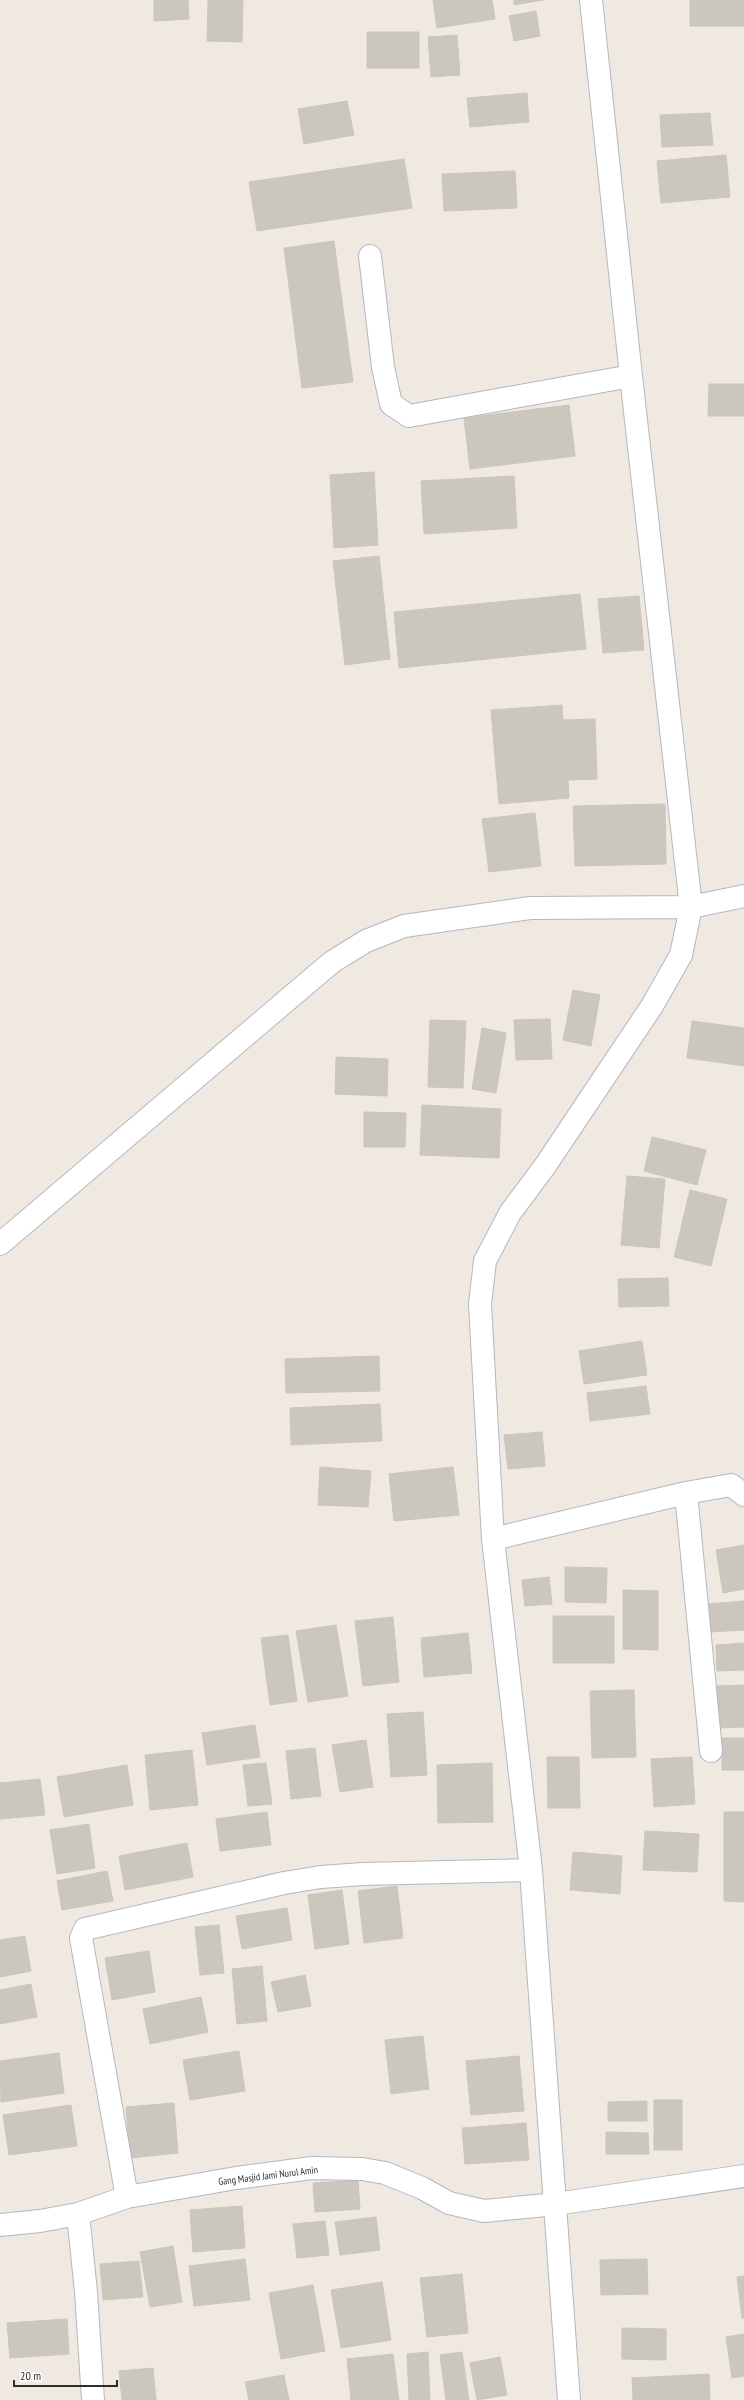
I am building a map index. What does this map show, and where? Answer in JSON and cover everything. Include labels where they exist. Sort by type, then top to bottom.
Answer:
[{"type":"street","points":[[569,2400],[556,2204],[540,2020],[531,1870],[493,1539],[480,1304],[485,1261],[510,1213],[545,1166],[652,1006],[681,955],[691,907],[631,376],[591,0]]},
{"type":"street","points":[[370,256],[383,367],[391,404],[409,416],[631,376]]},
{"type":"street","points":[[0,1244],[332,962],[366,941],[404,926],[530,908],[691,907],[744,896]]},
{"type":"street","points":[[493,1539],[686,1493],[731,1485],[744,1495]]},
{"type":"street","points":[[686,1493],[711,1752]]},
{"type":"street","points":[[127,2197],[81,1938],[85,1929],[284,1883],[321,1877],[363,1874],[531,1870]]},
{"type":"street","name":"Gang Masjid Jami Nurul Amin","points":[[0,2225],[40,2221],[78,2214],[127,2197],[236,2178],[312,2168],[362,2169],[385,2173],[422,2188],[449,2203],[484,2211],[556,2204],[744,2176]]},
{"type":"street","points":[[78,2214],[86,2292],[93,2400]]},
{"type":"building","points":[[154,0],[188,0],[189,19],[154,21]]},
{"type":"building","points":[[208,0],[243,0],[242,42],[207,41]]},
{"type":"building","points":[[433,0],[492,0],[495,19],[437,28]]},
{"type":"building","points":[[514,0],[543,0],[514,5]]},
{"type":"building","points":[[690,0],[744,0],[744,26],[690,26]]},
{"type":"building","points":[[536,11],[540,36],[514,41],[509,16]]},
{"type":"building","points":[[367,32],[419,32],[419,68],[367,68]]},
{"type":"building","points":[[457,35],[460,75],[431,77],[428,37]]},
{"type":"building","points":[[527,93],[529,122],[470,127],[467,98]]},
{"type":"building","points":[[347,101],[354,135],[304,144],[298,109]]},
{"type":"building","points":[[710,113],[713,145],[662,147],[660,115]]},
{"type":"building","points":[[726,155],[730,197],[661,203],[657,161]]},
{"type":"building","points":[[404,159],[412,208],[257,231],[249,182]]},
{"type":"building","points":[[515,171],[517,208],[444,211],[442,174]]},
{"type":"building","points":[[334,241],[353,382],[302,388],[284,248]]},
{"type":"building","points":[[709,384],[744,384],[744,416],[708,416]]},
{"type":"building","points":[[569,405],[575,456],[470,469],[464,418]]},
{"type":"building","points":[[374,472],[378,545],[334,548],[330,475]]},
{"type":"building","points":[[514,476],[517,528],[424,534],[421,481]]},
{"type":"building","points":[[379,556],[390,659],[345,665],[333,561]]},
{"type":"building","points":[[580,594],[586,649],[399,668],[394,612]]},
{"type":"building","points":[[639,596],[644,650],[603,653],[598,599]]},
{"type":"building","points":[[562,705],[563,720],[595,719],[597,779],[568,780],[569,798],[499,804],[491,710]]},
{"type":"building","points":[[665,804],[666,864],[575,866],[573,806]]},
{"type":"building","points":[[535,813],[541,866],[489,872],[482,819]]},
{"type":"building","points":[[573,990],[600,995],[591,1046],[563,1040]]},
{"type":"building","points":[[550,1019],[552,1059],[516,1060],[514,1020]]},
{"type":"building","points":[[430,1020],[466,1021],[463,1088],[428,1087]]},
{"type":"building","points":[[692,1021],[744,1028],[744,1066],[687,1058]]},
{"type":"building","points":[[482,1028],[506,1033],[496,1093],[472,1089]]},
{"type":"building","points":[[336,1057],[388,1059],[387,1096],[335,1094]]},
{"type":"building","points":[[422,1105],[501,1109],[499,1158],[420,1155]]},
{"type":"building","points":[[364,1112],[406,1113],[405,1147],[364,1147]]},
{"type":"building","points":[[652,1137],[706,1150],[697,1185],[644,1171]]},
{"type":"building","points":[[627,1176],[665,1179],[659,1248],[621,1245]]},
{"type":"building","points":[[690,1190],[727,1199],[711,1266],[674,1257]]},
{"type":"building","points":[[668,1278],[669,1306],[619,1307],[618,1279]]},
{"type":"building","points":[[642,1341],[647,1375],[584,1384],[579,1351]]},
{"type":"building","points":[[379,1356],[380,1391],[286,1393],[285,1359]]},
{"type":"building","points":[[646,1386],[650,1414],[590,1421],[587,1393]]},
{"type":"building","points":[[380,1404],[382,1441],[291,1445],[290,1408]]},
{"type":"building","points":[[542,1432],[545,1466],[508,1469],[504,1435]]},
{"type":"building","points":[[320,1467],[371,1471],[368,1507],[318,1505]]},
{"type":"building","points":[[453,1467],[459,1515],[394,1521],[389,1474]]},
{"type":"building","points":[[744,1545],[744,1589],[723,1593],[716,1550]]},
{"type":"building","points":[[565,1567],[607,1568],[606,1603],[565,1602]]},
{"type":"building","points":[[549,1577],[552,1604],[525,1606],[522,1580]]},
{"type":"building","points":[[623,1590],[658,1591],[658,1650],[623,1649]]},
{"type":"building","points":[[744,1601],[744,1630],[711,1632],[708,1604]]},
{"type":"building","points":[[553,1616],[614,1616],[614,1663],[553,1663]]},
{"type":"building","points":[[393,1617],[399,1682],[363,1686],[355,1621]]},
{"type":"building","points":[[336,1625],[348,1696],[308,1702],[296,1631]]},
{"type":"building","points":[[468,1633],[472,1673],[424,1677],[421,1638]]},
{"type":"building","points":[[288,1635],[297,1701],[270,1705],[261,1638]]},
{"type":"building","points":[[744,1643],[744,1670],[717,1671],[716,1645]]},
{"type":"building","points":[[744,1685],[744,1727],[719,1728],[717,1686]]},
{"type":"building","points":[[634,1690],[636,1757],[592,1758],[590,1691]]},
{"type":"building","points":[[423,1712],[427,1775],[391,1777],[387,1714]]},
{"type":"building","points":[[255,1725],[260,1757],[207,1765],[202,1733]]},
{"type":"building","points":[[722,1738],[744,1738],[744,1770],[722,1770]]},
{"type":"building","points":[[366,1740],[373,1787],[340,1792],[332,1745]]},
{"type":"building","points":[[315,1748],[321,1796],[291,1799],[286,1751]]},
{"type":"building","points":[[192,1750],[198,1805],[150,1810],[145,1755]]},
{"type":"building","points":[[547,1757],[579,1757],[580,1808],[548,1808]]},
{"type":"building","points":[[692,1757],[695,1804],[654,1807],[651,1759]]},
{"type":"building","points":[[266,1763],[272,1804],[248,1806],[243,1765]]},
{"type":"building","points":[[492,1763],[493,1822],[438,1823],[437,1765]]},
{"type":"building","points":[[127,1765],[133,1805],[64,1817],[57,1777]]},
{"type":"building","points":[[40,1779],[45,1815],[0,1819],[0,1783]]},
{"type":"building","points":[[267,1812],[271,1845],[220,1851],[216,1819]]},
{"type":"building","points":[[724,1812],[744,1812],[744,1902],[724,1901]]},
{"type":"building","points":[[89,1824],[95,1868],[57,1874],[50,1830]]},
{"type":"building","points":[[645,1831],[699,1834],[697,1872],[643,1870]]},
{"type":"building","points":[[187,1843],[193,1877],[125,1890],[119,1856]]},
{"type":"building","points":[[573,1852],[622,1856],[620,1894],[570,1890]]},
{"type":"building","points":[[107,1871],[113,1901],[62,1910],[57,1881]]},
{"type":"building","points":[[397,1886],[403,1938],[364,1943],[358,1891]]},
{"type":"building","points":[[342,1890],[349,1944],[315,1949],[308,1895]]},
{"type":"building","points":[[287,1908],[292,1940],[242,1949],[236,1916]]},
{"type":"building","points":[[219,1925],[224,1973],[200,1975],[195,1927]]},
{"type":"building","points":[[25,1936],[31,1971],[0,1977],[0,1940]]},
{"type":"building","points":[[149,1951],[155,1992],[112,2000],[105,1958]]},
{"type":"building","points":[[262,1966],[267,2021],[237,2024],[232,1969]]},
{"type":"building","points":[[305,1975],[311,2006],[278,2012],[271,1982]]},
{"type":"building","points":[[31,1984],[37,2017],[0,2024],[0,1990]]},
{"type":"building","points":[[201,1997],[208,2032],[150,2044],[143,2009]]},
{"type":"building","points":[[423,2036],[429,2089],[391,2094],[385,2040]]},
{"type":"building","points":[[239,2051],[245,2091],[190,2100],[183,2060]]},
{"type":"building","points":[[59,2053],[64,2093],[1,2102],[0,2061]]},
{"type":"building","points":[[519,2056],[524,2111],[471,2115],[466,2061]]},
{"type":"building","points":[[654,2100],[682,2100],[682,2150],[654,2150]]},
{"type":"building","points":[[647,2101],[647,2121],[608,2121],[608,2102]]},
{"type":"building","points":[[174,2103],[178,2153],[130,2158],[126,2107]]},
{"type":"building","points":[[71,2105],[77,2146],[9,2155],[3,2115]]},
{"type":"building","points":[[526,2123],[529,2160],[465,2164],[462,2128]]},
{"type":"building","points":[[606,2132],[648,2133],[649,2154],[606,2154]]},
{"type":"building","points":[[358,2180],[360,2209],[315,2212],[313,2183]]},
{"type":"building","points":[[242,2206],[245,2248],[193,2252],[190,2210]]},
{"type":"building","points":[[376,2217],[380,2250],[340,2255],[335,2222]]},
{"type":"building","points":[[325,2221],[329,2255],[297,2258],[293,2224]]},
{"type":"building","points":[[173,2246],[182,2302],[150,2307],[140,2252]]},
{"type":"building","points":[[245,2259],[250,2300],[194,2306],[189,2266]]},
{"type":"building","points":[[647,2259],[648,2294],[601,2295],[600,2260]]},
{"type":"building","points":[[139,2261],[143,2297],[103,2300],[100,2264]]},
{"type":"building","points":[[462,2274],[468,2333],[427,2337],[420,2278]]},
{"type":"building","points":[[744,2276],[744,2318],[742,2318],[737,2277]]},
{"type":"building","points":[[382,2282],[391,2340],[341,2348],[331,2290]]},
{"type":"building","points":[[313,2285],[325,2351],[281,2359],[269,2293]]},
{"type":"building","points":[[67,2319],[69,2354],[10,2358],[7,2323]]},
{"type":"building","points":[[622,2328],[666,2329],[666,2360],[622,2359]]},
{"type":"building","points":[[744,2334],[744,2376],[732,2378],[726,2337]]},
{"type":"building","points":[[428,2352],[430,2400],[409,2400],[407,2354]]},
{"type":"building","points":[[462,2352],[469,2400],[446,2400],[440,2355]]},
{"type":"building","points":[[393,2354],[399,2400],[351,2400],[347,2359]]},
{"type":"building","points":[[500,2357],[507,2395],[477,2400],[470,2363]]},
{"type":"building","points":[[153,2368],[156,2400],[122,2400],[119,2371]]},
{"type":"building","points":[[709,2374],[710,2400],[633,2400],[632,2378]]},
{"type":"building","points":[[284,2375],[289,2400],[249,2400],[245,2382]]}]
